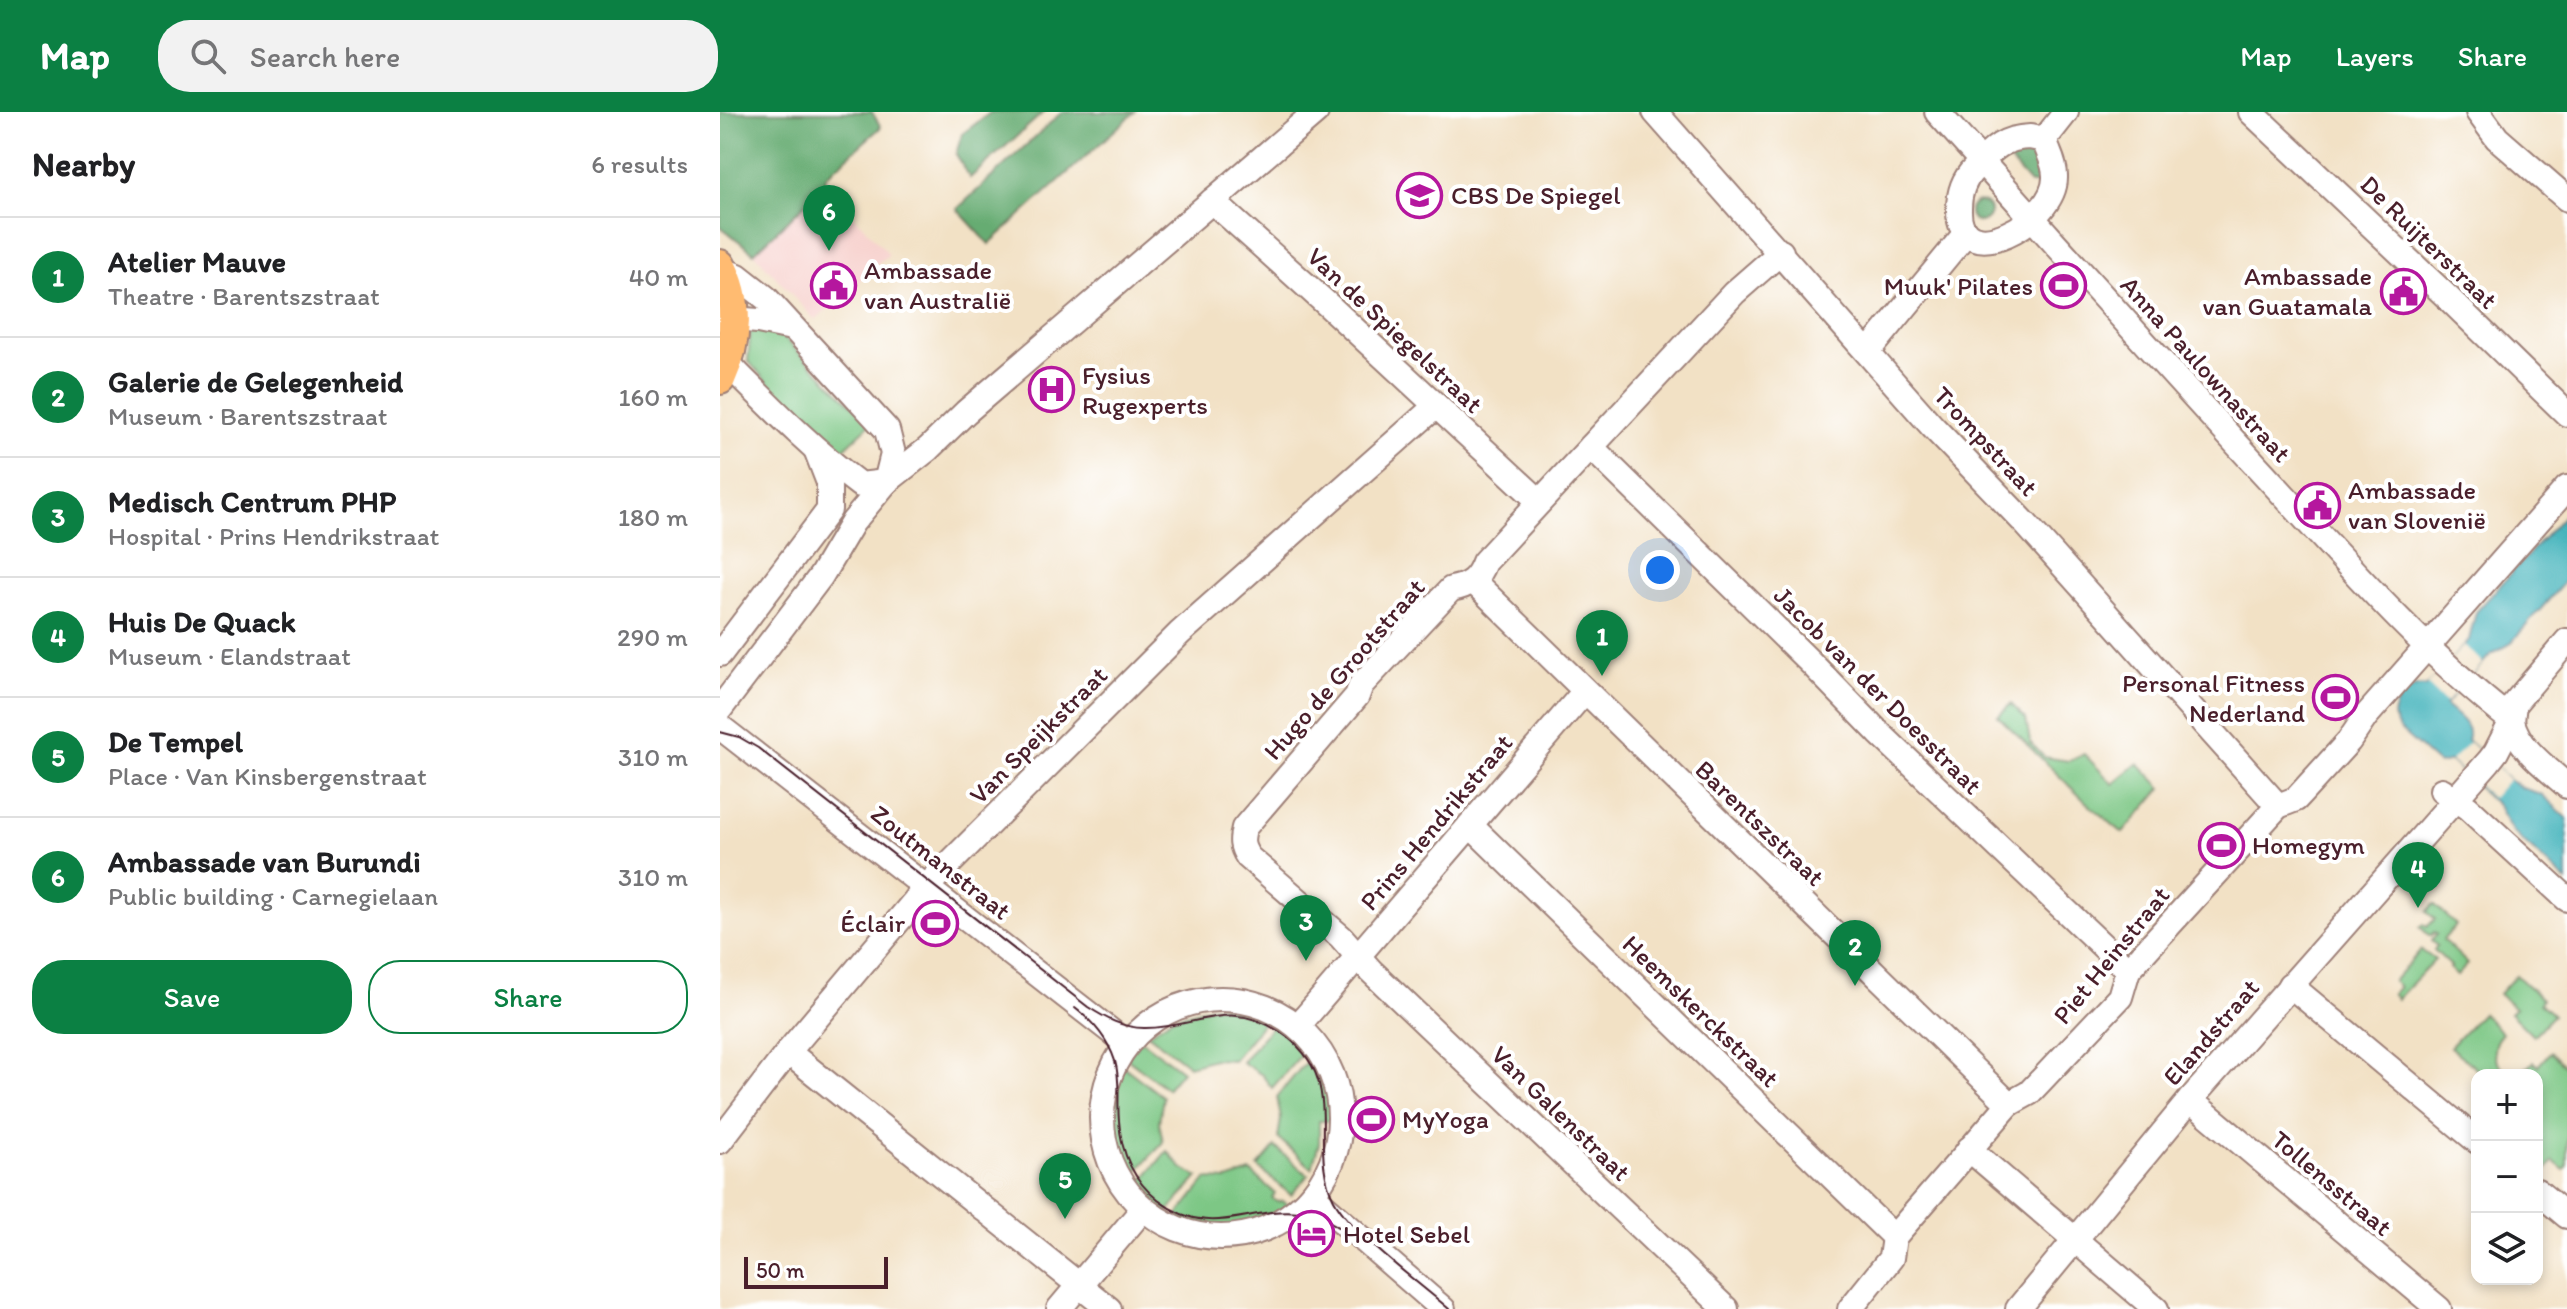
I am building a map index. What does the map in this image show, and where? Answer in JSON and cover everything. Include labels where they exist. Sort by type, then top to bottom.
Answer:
[{"type":"main road","points":[[722,268],[731,295],[727,318],[734,340],[723,363]]},
{"type":"street","points":[[720,709],[821,576],[853,522],[886,482],[1316,112]]},
{"type":"street","name":"Trompstraat","points":[[1655,112],[1932,426],[2024,522],[2278,806]]},
{"type":"street","name":"Anna Paulownastraat","points":[[1937,112],[2171,373],[2407,629],[2512,721],[2525,746],[2567,786]]},
{"type":"street","points":[[2044,140],[2066,112]]},
{"type":"street","name":"De Ruijterstraat","points":[[2251,112],[2567,414]]},
{"type":"street","points":[[2478,112],[2497,138],[2567,199]]},
{"type":"street","points":[[2013,138],[2044,140],[2056,178],[2050,198],[2018,230],[1999,239],[1976,238],[1966,233],[1959,216],[1959,198],[1967,176],[1995,147],[2013,138]]},
{"type":"street","name":"Van de Spiegelstraat","points":[[1212,201],[1539,501]]},
{"type":"street","points":[[1868,352],[1966,233]]},
{"type":"street","name":"Hugo de Grootstraat","points":[[1359,956],[1248,857],[1241,841],[1244,828],[1357,696],[1361,685],[1371,674],[1451,589],[1462,587],[1481,573],[1484,562],[1539,501],[1734,293],[1781,252]]},
{"type":"street","points":[[722,268],[738,276],[766,298],[887,430],[893,454],[886,482]]},
{"type":"street","points":[[727,318],[792,328]]},
{"type":"street","points":[[723,363],[817,452],[860,485],[886,482]]},
{"type":"street","name":"Van Speijkstraat","points":[[720,1141],[788,1052],[927,887],[1180,633],[1436,406]]},
{"type":"street","name":"Jacob van der Doesstraat","points":[[1591,447],[1879,733],[2128,970]]},
{"type":"street","points":[[720,654],[829,510],[829,483],[817,452]]},
{"type":"street","name":"Piet Heinstraat","points":[[1850,1309],[1891,1258],[1894,1237],[1969,1149],[2009,1104],[2029,1093],[2120,997],[2128,970],[2278,806],[2296,799],[2349,741],[2366,716],[2567,488]]},
{"type":"street","name":"Barentszstraat","points":[[1473,581],[2009,1104]]},
{"type":"street","name":"Elandstraat","points":[[2018,1309],[2448,794],[2472,780],[2489,761],[2512,721],[2514,704],[2567,641]]},
{"type":"street","name":"Prins Hendrikstraat","points":[[1298,1026],[1585,691]]},
{"type":"street","name":"Zoutmanstraat","points":[[720,727],[1126,1043]]},
{"type":"street","points":[[2448,794],[2567,899]]},
{"type":"street","name":"Heemskerckstraat","points":[[1470,825],[1894,1237]]},
{"type":"street","name":"Van Galenstraat","points":[[1359,956],[1371,971],[1726,1309]]},
{"type":"street","points":[[2290,985],[2471,1136]]},
{"type":"street","points":[[1208,999],[1255,1003],[1298,1026],[1324,1057],[1339,1096],[1340,1123],[1336,1150],[1326,1175],[1312,1195],[1277,1223],[1232,1237],[1208,1237],[1185,1232],[1143,1209],[1127,1193],[1118,1178],[1108,1152],[1104,1128],[1109,1078],[1126,1043],[1141,1028],[1162,1015],[1208,999]]},
{"type":"street","points":[[788,1052],[1109,1309]]},
{"type":"street","name":"Tollensstraat","points":[[2190,1100],[2439,1309]]},
{"type":"street","points":[[1969,1149],[2156,1309]]},
{"type":"street","points":[[1312,1195],[1443,1309]]},
{"type":"street","points":[[2543,1196],[2567,1216]]},
{"type":"street","points":[[1059,1309],[1143,1209]]},
{"type":"shaded area","points":[[825,185],[889,254],[815,320],[754,253]]},
{"type":"green space","points":[[720,112],[872,112],[881,127],[826,176],[825,185],[754,253],[720,226]]},
{"type":"green space","points":[[991,112],[1044,112],[970,178],[956,154],[962,134]]},
{"type":"green space","points":[[1062,112],[1135,112],[989,244],[957,209]]},
{"type":"green space","points":[[2035,147],[2045,173],[2037,184],[2030,184],[2005,156],[2008,151]]},
{"type":"green space","points":[[1980,202],[1987,205],[1990,212],[1987,219],[1980,222],[1973,219],[1970,212],[1973,205]]},
{"type":"green space","points":[[751,325],[783,337],[871,423],[835,457],[748,361]]},
{"type":"green space","points":[[2011,704],[2026,719],[2030,742],[2044,757],[2069,761],[2084,754],[2113,784],[2138,763],[2162,788],[2123,833],[2089,805],[1998,716]]},
{"type":"green space","points":[[2434,904],[2456,925],[2443,940],[2468,964],[2457,976],[2434,950],[2437,946],[2431,941],[2437,934],[2434,932],[2430,936],[2420,927],[2424,924],[2427,927],[2435,919],[2427,912]]},
{"type":"green space","points":[[2421,950],[2435,960],[2397,999],[2392,994],[2399,987],[2393,981]]},
{"type":"green space","points":[[2516,975],[2542,999],[2540,1003],[2553,1015],[2533,1036],[2510,1013],[2515,1008],[2499,994]]},
{"type":"green space","points":[[1213,1006],[1246,1008],[1265,1014],[1260,1027],[1233,1060],[1214,1059],[1189,1066],[1148,1034],[1171,1018]]},
{"type":"green space","points":[[2482,1013],[2502,1033],[2494,1051],[2496,1059],[2506,1069],[2477,1069],[2450,1047]]},
{"type":"green space","points":[[1275,1019],[1309,1049],[1272,1088],[1262,1075],[1242,1062]]},
{"type":"green space","points":[[1141,1040],[1182,1071],[1167,1089],[1127,1058]]},
{"type":"green space","points":[[2550,1052],[2567,1068],[2567,1167],[2564,1170],[2553,1161],[2543,1174],[2543,1069],[2524,1069],[2533,1062],[2538,1066]]},
{"type":"green space","points":[[1315,1057],[1328,1086],[1333,1121],[1319,1121],[1319,1143],[1312,1168],[1278,1138],[1281,1119],[1277,1097],[1304,1064]]},
{"type":"green space","points":[[1123,1066],[1163,1097],[1159,1122],[1163,1142],[1129,1180],[1116,1153],[1111,1124],[1113,1094]]},
{"type":"green space","points":[[1275,1147],[1308,1175],[1291,1195],[1258,1167]]},
{"type":"green space","points":[[1167,1151],[1182,1168],[1198,1177],[1164,1214],[1135,1189]]},
{"type":"green space","points":[[1251,1172],[1275,1193],[1272,1198],[1277,1202],[1283,1201],[1291,1208],[1264,1222],[1234,1228],[1204,1228],[1175,1219],[1207,1179],[1227,1180]]},
{"type":"water","points":[[2567,512],[2567,579],[2510,644],[2490,655],[2445,705],[2468,729],[2467,740],[2509,779],[2522,788],[2541,794],[2567,818],[2567,882],[2512,831],[2498,806],[2451,761],[2436,762],[2399,729],[2393,717],[2396,705],[2404,694],[2414,687],[2426,687],[2469,640],[2476,612]]},
{"type":"pier","points":[[2464,645],[2483,663],[2446,703],[2427,685]]},
{"type":"pier","points":[[2469,742],[2509,779],[2492,798],[2451,761]]},
{"type":"tram line","points":[[720,732],[739,737],[758,748],[1101,1015],[1136,1028],[1163,1027],[1212,1017],[1244,1017],[1280,1032],[1302,1051],[1314,1070],[1321,1091],[1323,1156],[1326,1178],[1334,1200],[1371,1243],[1449,1309]]},
{"type":"tram line","points":[[1075,1008],[1099,1031],[1112,1053],[1118,1076],[1122,1144],[1135,1174],[1158,1200],[1177,1212],[1212,1220],[1280,1211],[1307,1213],[1330,1222],[1358,1241]]},
{"type":"place","name":"CBS De Spiegel","points":[[1420,195]]},
{"type":"place","name":"Ambassade van Burundi","points":[[829,251]]},
{"type":"place","name":"Ambassade van Australië","points":[[833,285]]},
{"type":"place","name":"Muuk' Pilates","points":[[2064,286]]},
{"type":"place","name":"Ambassade van Guatamala","points":[[2403,291]]},
{"type":"place","name":"Fysius Rugexperts","points":[[1051,390]]},
{"type":"place","name":"Ambassade van Slovenië","points":[[2317,505]]},
{"type":"place","name":"Atelier Mauve","points":[[1602,676]]},
{"type":"place","name":"Personal Fitness Nederland","points":[[2336,698]]},
{"type":"place","name":"Homegym","points":[[2221,845]]},
{"type":"place","name":"Huis De Quack","points":[[2418,908]]},
{"type":"place","name":"Éclair","points":[[936,923]]},
{"type":"place","name":"Medisch Centrum PHP","points":[[1306,961]]},
{"type":"place","name":"Galerie de Gelegenheid","points":[[1855,986]]},
{"type":"place","name":"MyYoga","points":[[1371,1119]]},
{"type":"place","name":"De Tempel","points":[[1065,1219]]},
{"type":"place","name":"Hotel Sebel","points":[[1312,1234]]}]
